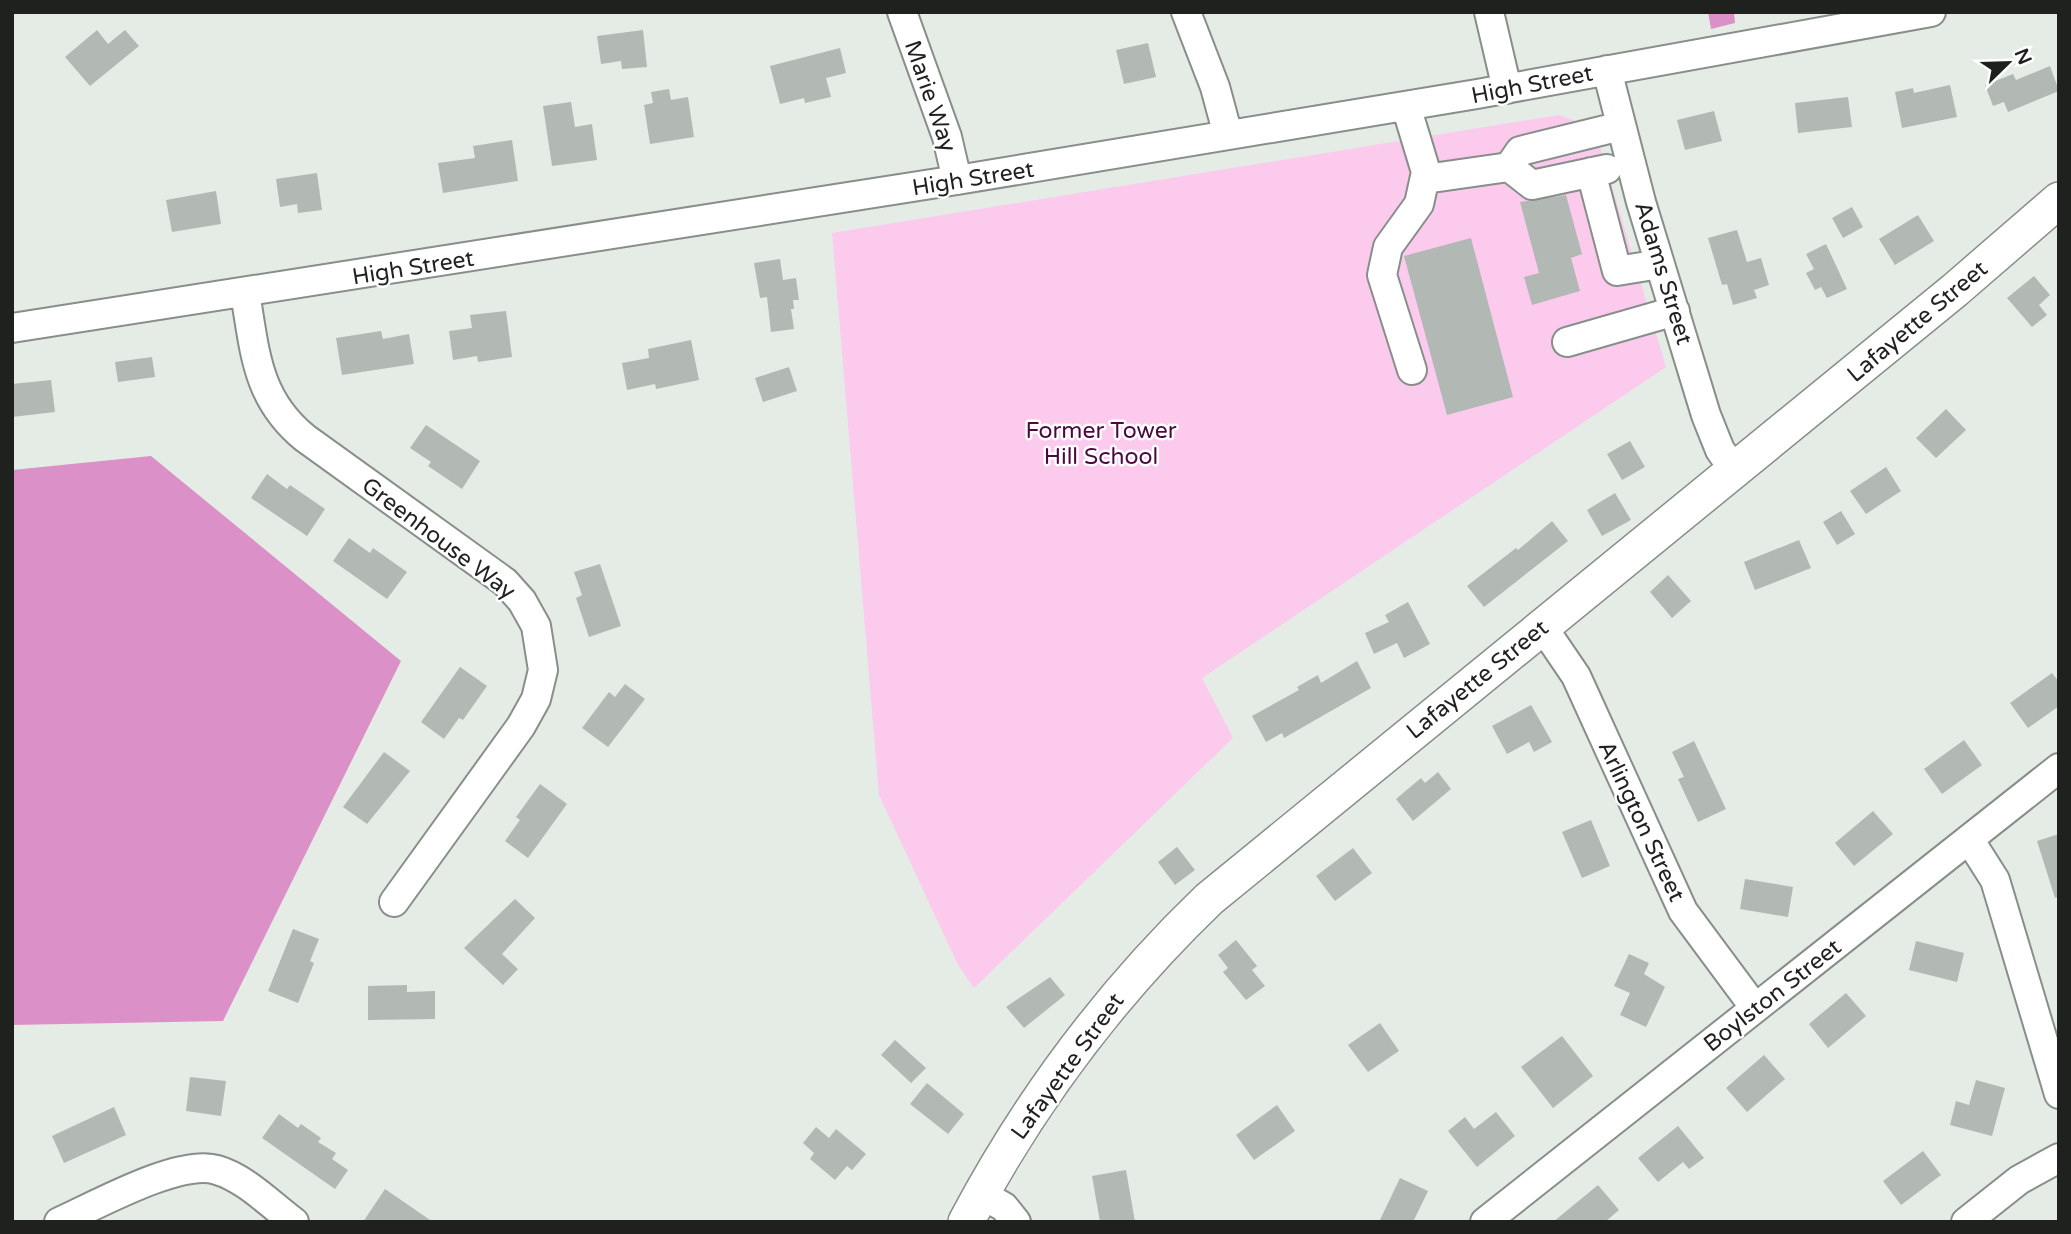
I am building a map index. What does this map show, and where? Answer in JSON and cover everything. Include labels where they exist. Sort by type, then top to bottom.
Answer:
[{"type":"main road","name":"Lafayette Street","points":[[973,1208],[1021,1124],[1074,1050],[1174,933],[1255,859],[1735,471],[1955,290],[2059,200]]},
{"type":"street","name":"Marie Way","points":[[902,12],[943,123],[957,180]]},
{"type":"street","points":[[1186,12],[1215,87],[1228,135]]},
{"type":"street","points":[[1489,12],[1507,89]]},
{"type":"street","name":"High Street","points":[[12,328],[957,180],[1507,89],[1931,12]]},
{"type":"street","name":"Adams Street","points":[[1607,70],[1631,164],[1714,439],[1735,471]]},
{"type":"street","points":[[1406,106],[1426,172],[1419,204],[1388,247],[1382,275],[1412,370]]},
{"type":"street","points":[[1508,167],[1520,150],[1620,126]]},
{"type":"street","points":[[1425,178],[1508,167],[1532,185],[1631,164]]},
{"type":"street","points":[[1591,172],[1617,271],[1660,264]]},
{"type":"street","name":"Greenhouse Way","points":[[245,293],[260,377],[273,406],[282,418],[305,438],[505,582],[530,613],[540,640],[543,670],[530,713],[394,902]]},
{"type":"street","points":[[1567,342],[1675,312]]},
{"type":"street","name":"Arlington Street","points":[[1542,626],[1576,676],[1683,911],[1755,1008]]},
{"type":"street","name":"Boylston Street","points":[[1485,1222],[2059,768]]},
{"type":"street","points":[[1969,839],[1995,880],[2059,1094]]},
{"type":"street","points":[[1966,1222],[2019,1180],[2059,1158]]},
{"type":"street","points":[[59,1222],[169,1174],[204,1167],[227,1174],[294,1222]]},
{"type":"street","points":[[973,1208],[1004,1207],[1016,1222]]},
{"type":"green space","name":"Former Tower Hill School","points":[[1559,115],[1583,124],[1600,147],[1666,367],[1202,678],[1233,738],[974,988],[958,965],[879,795],[832,233]]},
{"type":"shaded area","points":[[1708,12],[1734,12],[1735,23],[1711,29]]},
{"type":"shaded area","points":[[151,456],[401,661],[223,1021],[12,1025],[12,470]]},
{"type":"building","points":[[97,30],[108,44],[125,30],[139,46],[90,86],[65,57]]},
{"type":"building","points":[[643,30],[647,67],[622,69],[621,61],[601,64],[597,36]]},
{"type":"building","points":[[1148,43],[1156,77],[1124,84],[1116,50]]},
{"type":"building","points":[[840,48],[846,73],[826,78],[831,97],[805,103],[804,98],[780,104],[770,66]]},
{"type":"building","points":[[2050,66],[2059,91],[2008,112],[2004,102],[1993,106],[1985,85],[2013,74],[2016,80]]},
{"type":"building","points":[[1950,85],[1957,117],[1902,128],[1895,92],[1913,88],[1914,93]]},
{"type":"building","points":[[669,89],[671,100],[688,97],[694,137],[650,144],[644,105],[653,103],[651,92]]},
{"type":"building","points":[[1848,97],[1852,127],[1798,133],[1795,103]]},
{"type":"building","points":[[571,102],[575,127],[592,124],[597,160],[552,166],[543,106]]},
{"type":"building","points":[[1714,111],[1722,141],[1685,150],[1677,120]]},
{"type":"building","points":[[512,140],[518,181],[443,193],[438,163],[475,158],[473,146]]},
{"type":"building","points":[[317,173],[322,210],[298,213],[297,204],[280,207],[276,179]]},
{"type":"building","points":[[216,191],[221,224],[172,232],[166,200]]},
{"type":"building","points":[[1566,195],[1582,254],[1571,258],[1580,291],[1532,305],[1524,277],[1539,273],[1520,202]]},
{"type":"building","points":[[1852,207],[1863,227],[1843,238],[1832,218]]},
{"type":"building","points":[[1918,215],[1934,241],[1895,265],[1879,239]]},
{"type":"building","points":[[1737,230],[1747,262],[1761,258],[1769,285],[1754,290],[1757,298],[1733,305],[1727,284],[1722,285],[1708,238]]},
{"type":"building","points":[[1471,238],[1513,397],[1447,415],[1404,256]]},
{"type":"building","points":[[1826,244],[1847,289],[1827,298],[1821,287],[1815,290],[1806,273],[1814,269],[1806,254]]},
{"type":"building","points":[[780,259],[783,280],[796,278],[799,300],[793,300],[794,309],[791,309],[794,329],[771,332],[767,297],[760,298],[754,263]]},
{"type":"building","points":[[2034,276],[2050,295],[2039,305],[2047,315],[2032,327],[2007,298]]},
{"type":"building","points":[[506,311],[512,357],[478,362],[477,356],[453,360],[449,331],[472,328],[470,315]]},
{"type":"building","points":[[381,331],[383,339],[409,334],[414,364],[342,375],[336,338]]},
{"type":"building","points":[[691,340],[699,380],[656,389],[655,384],[627,390],[622,363],[649,358],[648,349]]},
{"type":"building","points":[[152,357],[155,377],[118,382],[115,362]]},
{"type":"building","points":[[789,367],[797,391],[763,402],[755,378]]},
{"type":"building","points":[[51,380],[55,412],[12,417],[12,384]]},
{"type":"building","points":[[1946,409],[1966,430],[1936,458],[1916,438]]},
{"type":"building","points":[[426,425],[480,461],[462,489],[428,466],[431,462],[410,448]]},
{"type":"building","points":[[1630,441],[1645,467],[1622,480],[1607,454]]},
{"type":"building","points":[[1886,467],[1901,491],[1866,514],[1850,491]]},
{"type":"building","points":[[267,474],[287,489],[290,485],[325,509],[307,536],[251,498]]},
{"type":"building","points":[[1615,493],[1631,520],[1602,536],[1587,510]]},
{"type":"building","points":[[1841,511],[1855,534],[1837,545],[1823,522]]},
{"type":"building","points":[[1552,521],[1568,541],[1484,607],[1467,586],[1516,548],[1518,550]]},
{"type":"building","points":[[349,538],[370,553],[373,548],[407,572],[387,599],[333,561]]},
{"type":"building","points":[[1799,540],[1811,568],[1755,590],[1744,562]]},
{"type":"building","points":[[600,564],[621,626],[589,637],[576,598],[582,595],[574,572]]},
{"type":"building","points":[[1668,575],[1691,601],[1672,618],[1650,592]]},
{"type":"building","points":[[1408,602],[1430,644],[1404,658],[1397,643],[1374,654],[1365,633],[1389,622],[1385,615]]},
{"type":"building","points":[[1357,661],[1371,688],[1284,738],[1282,733],[1266,742],[1252,716],[1299,690],[1297,687],[1318,675],[1321,683]]},
{"type":"building","points":[[460,667],[487,686],[463,720],[459,718],[444,739],[421,722]]},
{"type":"building","points":[[2052,673],[2059,682],[2059,706],[2028,728],[2010,703]]},
{"type":"building","points":[[625,684],[645,699],[608,747],[582,728],[609,692],[615,697]]},
{"type":"building","points":[[1531,705],[1552,742],[1534,752],[1529,742],[1507,754],[1492,726]]},
{"type":"building","points":[[1964,740],[1982,765],[1942,794],[1924,769]]},
{"type":"building","points":[[1694,741],[1726,809],[1698,822],[1678,779],[1684,777],[1672,752]]},
{"type":"building","points":[[384,752],[410,771],[367,824],[343,807]]},
{"type":"building","points":[[1438,772],[1451,789],[1413,821],[1396,799],[1421,778],[1425,783]]},
{"type":"building","points":[[540,784],[567,804],[528,858],[505,841],[520,820],[516,817]]},
{"type":"building","points":[[1873,811],[1893,834],[1854,866],[1835,843]]},
{"type":"building","points":[[1591,820],[1610,866],[1582,878],[1562,832]]},
{"type":"building","points":[[2059,834],[2059,897],[2055,898],[2037,841]]},
{"type":"building","points":[[1177,847],[1195,870],[1175,885],[1158,862]]},
{"type":"building","points":[[1353,848],[1372,873],[1335,901],[1316,876]]},
{"type":"building","points":[[1745,879],[1793,887],[1788,917],[1740,909]]},
{"type":"building","points":[[515,899],[535,918],[502,954],[518,969],[503,985],[464,948]]},
{"type":"building","points":[[293,929],[319,939],[310,961],[314,963],[298,1003],[268,991]]},
{"type":"building","points":[[1236,940],[1257,966],[1252,970],[1265,986],[1246,1000],[1223,972],[1228,968],[1218,955]]},
{"type":"building","points":[[1916,941],[1964,953],[1957,982],[1909,970]]},
{"type":"building","points":[[1629,954],[1649,963],[1644,974],[1665,987],[1646,1027],[1620,1015],[1630,993],[1614,986]]},
{"type":"building","points":[[1050,977],[1065,995],[1024,1028],[1006,1007]]},
{"type":"building","points":[[407,985],[407,992],[435,991],[435,1019],[368,1020],[368,986]]},
{"type":"building","points":[[1846,993],[1866,1016],[1828,1048],[1809,1024]]},
{"type":"building","points":[[1380,1023],[1399,1051],[1368,1072],[1348,1045]]},
{"type":"building","points":[[1562,1036],[1593,1076],[1553,1108],[1521,1067]]},
{"type":"building","points":[[895,1040],[926,1068],[911,1083],[881,1055]]},
{"type":"building","points":[[1764,1055],[1785,1079],[1747,1112],[1726,1088]]},
{"type":"building","points":[[190,1077],[226,1081],[221,1116],[186,1111]]},
{"type":"building","points":[[1976,1080],[2005,1088],[1992,1136],[1950,1125],[1956,1101],[1969,1105]]},
{"type":"building","points":[[927,1083],[964,1114],[948,1134],[910,1104]]},
{"type":"building","points":[[1277,1105],[1295,1131],[1254,1160],[1236,1135]]},
{"type":"building","points":[[114,1107],[126,1135],[64,1163],[52,1136]]},
{"type":"building","points":[[1496,1112],[1515,1136],[1477,1167],[1448,1131],[1465,1117],[1474,1129]]},
{"type":"building","points":[[279,1114],[298,1128],[301,1124],[321,1138],[318,1142],[336,1153],[332,1159],[348,1170],[335,1189],[262,1138]]},
{"type":"building","points":[[1678,1126],[1704,1158],[1689,1169],[1683,1162],[1658,1182],[1638,1158]]},
{"type":"building","points":[[816,1127],[829,1138],[836,1129],[866,1154],[852,1170],[847,1166],[835,1180],[810,1159],[814,1153],[803,1143]]},
{"type":"building","points":[[1923,1151],[1941,1175],[1901,1205],[1883,1181]]},
{"type":"building","points":[[1126,1170],[1135,1222],[1100,1222],[1092,1176]]},
{"type":"building","points":[[1400,1178],[1428,1191],[1413,1222],[1379,1222]]},
{"type":"building","points":[[1598,1185],[1619,1210],[1605,1222],[1553,1222]]},
{"type":"building","points":[[385,1189],[433,1222],[363,1222]]}]
